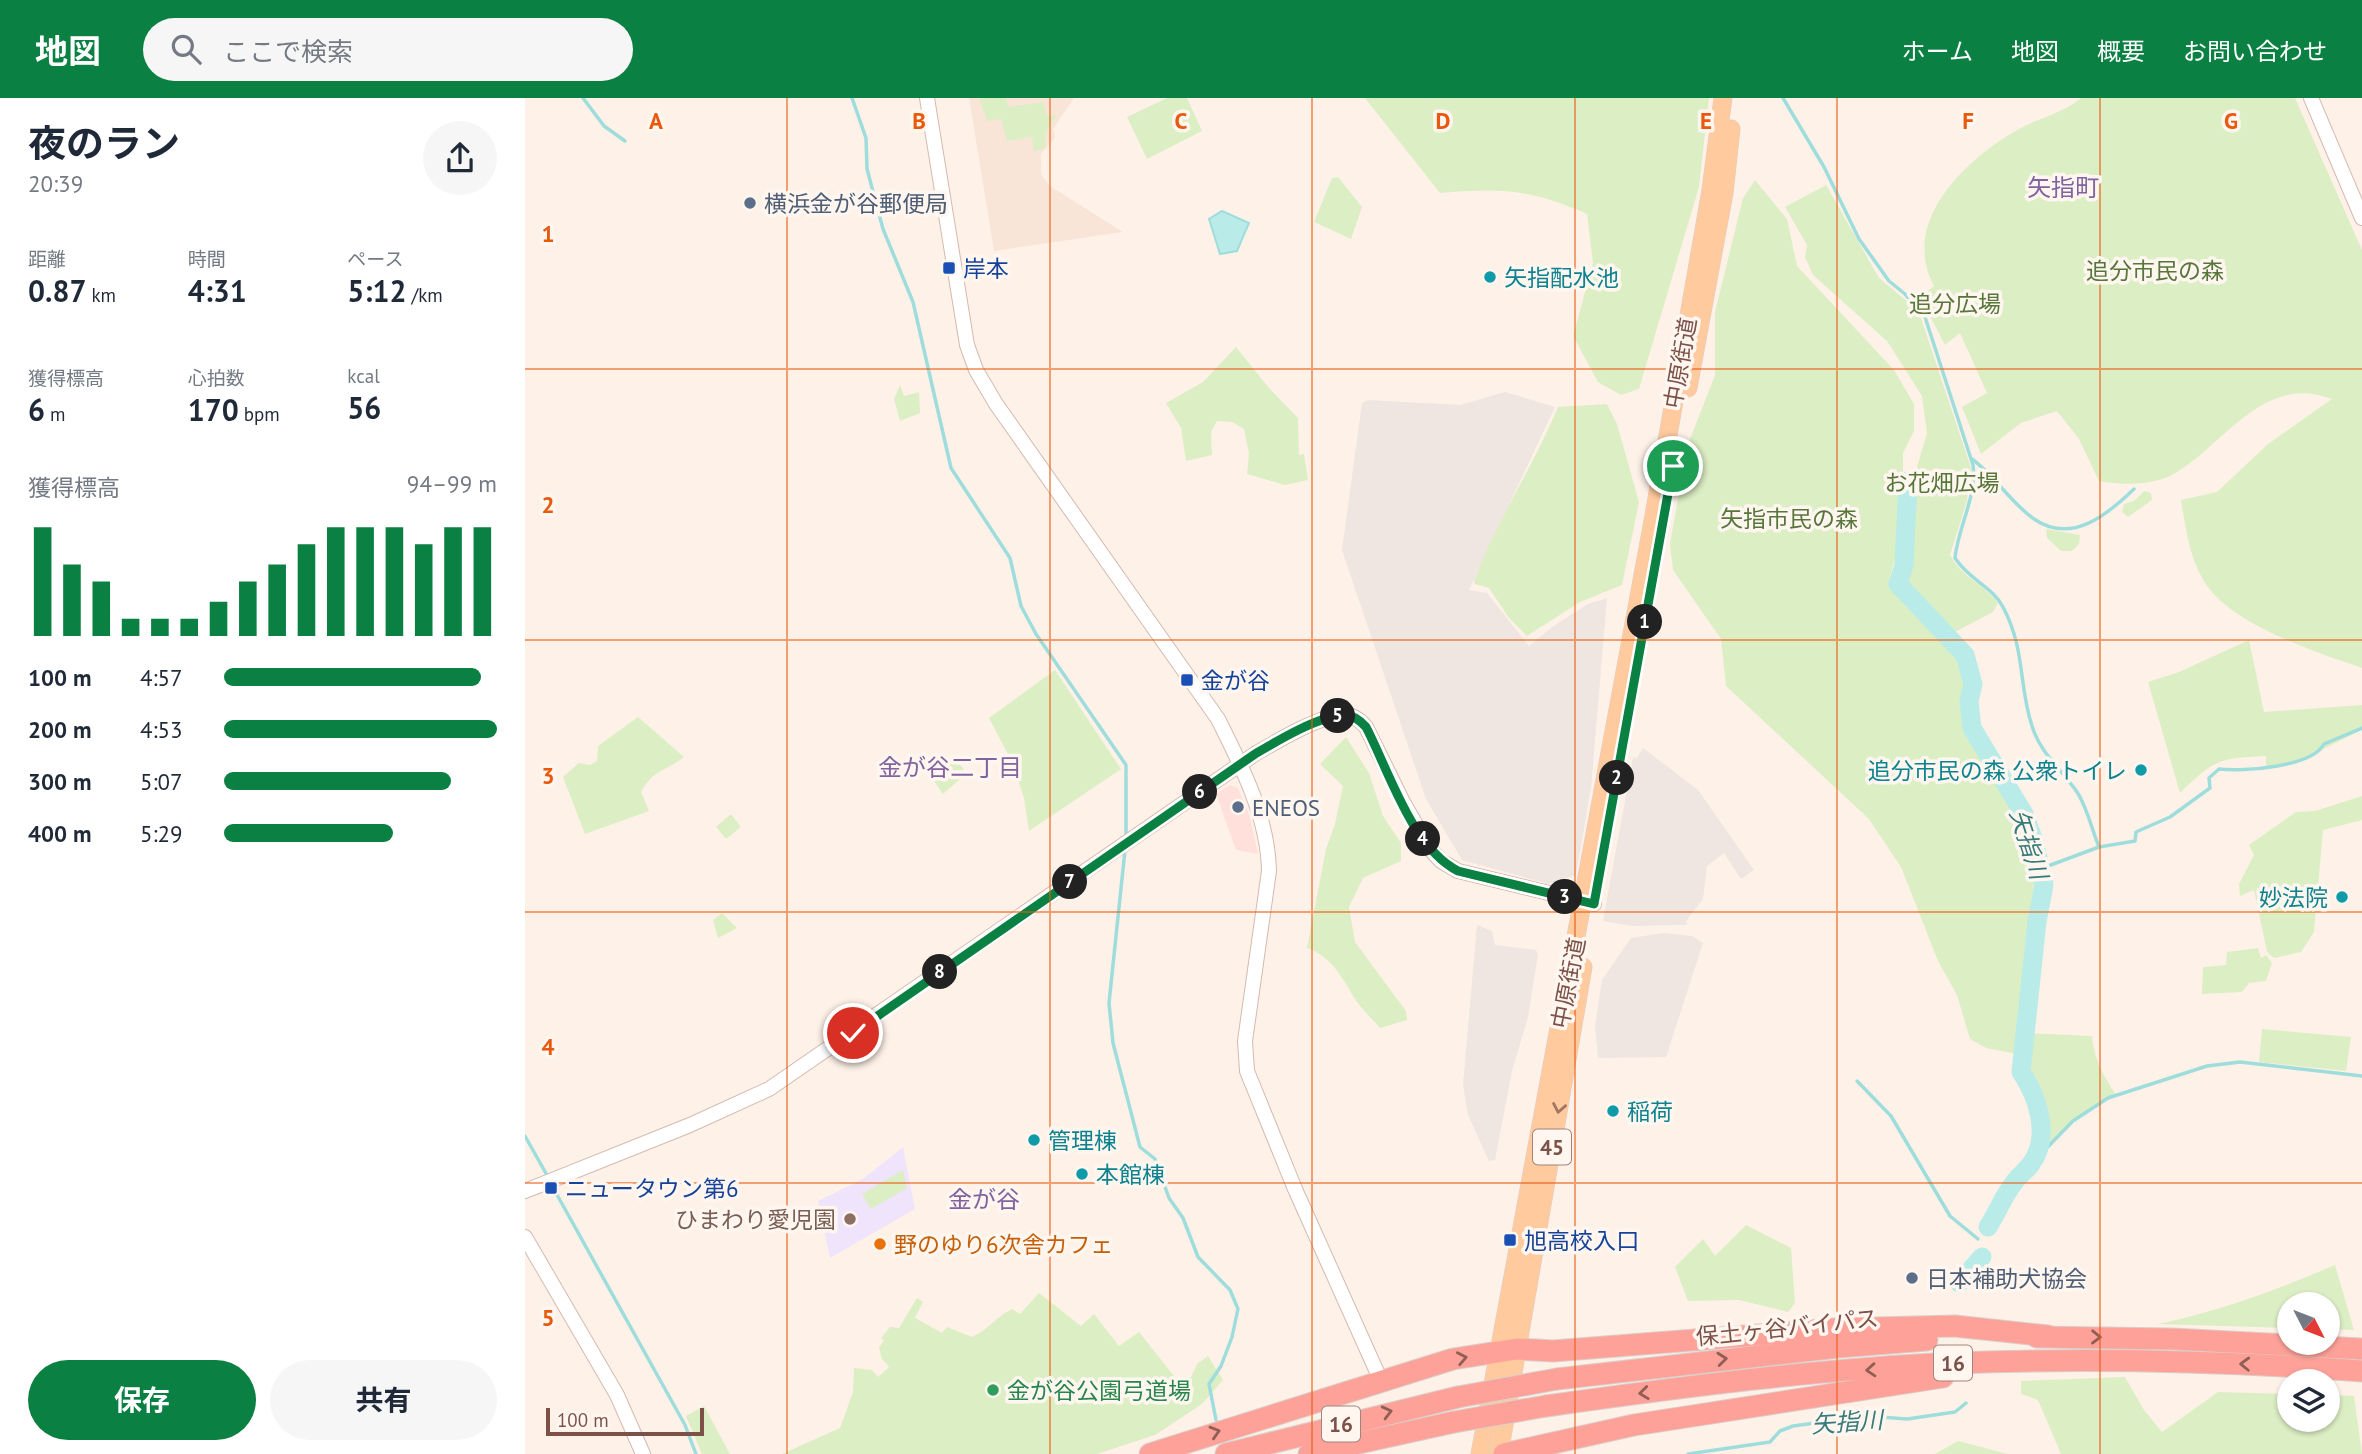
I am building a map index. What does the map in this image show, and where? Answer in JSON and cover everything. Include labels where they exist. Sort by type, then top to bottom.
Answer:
[{"type":"highway","points":[[1150,1454],[1453,1359],[1507,1350],[1553,1351],[1821,1330],[1955,1326],[2048,1336]]},
{"type":"highway","name":"保土ヶ谷バイパス","points":[[1226,1454],[1458,1397],[1557,1379],[1839,1347],[2048,1336],[2283,1343],[2362,1349]]},
{"type":"highway","points":[[1502,1454],[1634,1425],[2046,1361]]},
{"type":"highway","name":"16","points":[[1309,1454],[1454,1422],[1546,1406],[1843,1372],[1950,1363],[2046,1361],[2281,1365],[2362,1371]]},
{"type":"main road","name":"中原街道","points":[[1589,902],[1711,190],[1723,98]]},
{"type":"main road","name":"中原街道","points":[[1481,1454],[1507,1350],[1724,193],[1735,98]]},
{"type":"main road","name":"中原街道","points":[[1502,1454],[1507,1350]]},
{"type":"street","points":[[927,98],[960,306],[976,370],[996,404],[1219,719],[1241,764],[1263,824],[1268,857],[1245,1041],[1247,1071],[1295,1189],[1381,1381]]},
{"type":"street","points":[[2311,98],[2362,218]]},
{"type":"street","points":[[525,1191],[690,1125],[769,1089],[1241,764],[1306,727],[1338,716],[1350,716],[1366,727],[1403,803],[1430,849],[1441,861],[1458,871],[1589,902]]},
{"type":"street","points":[[525,1237],[617,1395],[643,1454]]},
{"type":"shaded area","points":[[969,98],[1074,98],[1053,129],[1055,138],[1041,154],[1041,174],[1050,186],[1123,232],[994,251]]},
{"type":"shaded area","points":[[1505,392],[1555,407],[1469,590],[1487,593],[1529,646],[1552,627],[1588,604],[1607,598],[1591,788],[1576,875],[1548,884],[1462,860],[1426,799],[1342,550],[1362,403],[1368,400],[1460,405]]},
{"type":"shaded area","points":[[1643,748],[1698,790],[1754,870],[1741,879],[1724,853],[1707,866],[1703,899],[1686,921],[1687,925],[1633,926],[1603,921],[1633,757],[1637,758]]},
{"type":"shaded area","points":[[1230,785],[1238,788],[1250,817],[1258,854],[1236,850],[1216,794]]},
{"type":"shaded area","points":[[1477,925],[1492,931],[1495,945],[1536,950],[1538,954],[1528,1017],[1512,1071],[1495,1160],[1489,1161],[1468,1115],[1463,1085]]},
{"type":"shaded area","points":[[1664,933],[1692,936],[1703,943],[1666,1057],[1598,1058],[1595,1026],[1602,980],[1631,938]]},
{"type":"shaded area","points":[[903,1147],[915,1209],[830,1258],[818,1201],[863,1179]]},
{"type":"green space","points":[[979,98],[1006,98],[1008,107],[1043,102],[1047,116],[1056,115],[1045,135],[1046,147],[1034,152],[1032,137],[1007,141],[1001,119],[987,121]]},
{"type":"green space","points":[[1167,98],[1187,98],[1202,131],[1147,159],[1127,117]]},
{"type":"green space","points":[[1365,98],[1709,98],[1699,187],[1639,389],[1621,395],[1598,382],[1573,336],[1593,263],[1587,214],[1549,199],[1515,192],[1440,193]]},
{"type":"green space","name":"追分市民の森","points":[[2081,98],[2295,98],[2362,250],[2362,668],[2282,638],[2242,617],[2226,605],[2212,592],[2194,561],[2181,500],[2217,492],[2268,444],[2332,399],[2307,393],[2285,395],[2246,416],[2172,475],[2145,483],[2099,481],[2079,439],[2057,411],[2021,423],[1981,454],[1962,407],[1987,393],[1960,333],[1945,345],[1920,297],[1934,286],[1925,262],[1925,238],[1932,215],[1960,174],[1999,141]]},
{"type":"green space","points":[[1338,177],[1362,207],[1351,239],[1314,222],[1332,178]]},
{"type":"green space","name":"矢指市民の森","points":[[1755,180],[1787,219],[1797,266],[1894,370],[1914,404],[1914,431],[1903,453],[1903,529],[1889,581],[1932,633],[1965,655],[1964,725],[2021,823],[2035,872],[2029,938],[2038,1001],[2017,1054],[1986,1048],[1970,1039],[1957,995],[1938,961],[1901,867],[1869,819],[1726,686],[1721,639],[1673,570],[1670,544],[1687,447],[1715,375],[1715,312],[1743,198]]},
{"type":"green space","name":"お花畑広場","points":[[1826,185],[1879,278],[1908,302],[1921,318],[1971,468],[1967,501],[1950,555],[1961,570],[1998,603],[1993,612],[1951,634],[1924,609],[1905,578],[1914,477],[1927,433],[1922,396],[1887,341],[1813,275],[1805,257],[1807,245],[1785,207]]},
{"type":"green space","points":[[1236,347],[1269,388],[1298,418],[1299,455],[1304,454],[1308,480],[1285,485],[1247,474],[1249,453],[1244,429],[1232,422],[1217,421],[1211,432],[1212,455],[1186,461],[1181,428],[1166,403],[1203,382]]},
{"type":"green space","points":[[900,385],[904,396],[919,392],[920,413],[900,421],[894,399]]},
{"type":"green space","points":[[1607,404],[1617,424],[1639,502],[1622,585],[1580,602],[1527,636],[1509,618],[1489,588],[1475,584],[1474,581],[1558,407]]},
{"type":"green space","points":[[2144,491],[2151,493],[2152,500],[2128,517],[2122,512],[2124,504],[2134,501]]},
{"type":"green space","points":[[2046,529],[2080,535],[2079,544],[2072,551],[2061,551],[2047,538]]},
{"type":"green space","points":[[2249,640],[2264,712],[2362,705],[2362,730],[2297,762],[2266,767],[2266,756],[2237,758],[2218,763],[2209,767],[2180,793],[2148,682],[2179,672]]},
{"type":"green space","points":[[1055,670],[1121,769],[1029,831],[1024,798],[1012,762],[989,718]]},
{"type":"green space","points":[[638,717],[684,757],[655,775],[646,784],[641,792],[649,811],[585,834],[563,777],[579,763],[590,765],[597,761],[598,746]]},
{"type":"green space","points":[[1346,737],[1369,773],[1383,816],[1401,843],[1401,861],[1363,878],[1349,907],[1355,942],[1406,1011],[1407,1020],[1380,1028],[1357,1003],[1330,962],[1307,948],[1326,849],[1335,824],[1343,786],[1320,764]]},
{"type":"green space","points":[[954,758],[967,773],[943,794],[932,778]]},
{"type":"green space","points":[[2362,796],[2362,820],[2323,830],[2314,932],[2301,952],[2274,958],[2267,952],[2254,890],[2240,896],[2239,884],[2254,855],[2249,845],[2296,812],[2315,811]]},
{"type":"green space","points":[[731,814],[741,827],[726,839],[716,827]]},
{"type":"green space","points":[[722,913],[737,928],[718,938],[713,920]]},
{"type":"green space","points":[[2258,948],[2261,958],[2266,955],[2272,963],[2266,981],[2249,983],[2242,992],[2202,994],[2203,967],[2226,965],[2227,952]]},
{"type":"green space","points":[[2262,1029],[2351,1037],[2346,1071],[2259,1062]]},
{"type":"green space","points":[[2026,1033],[2092,1036],[2100,1067],[2116,1095],[2073,1121],[2032,1163],[2037,1152],[2041,1128],[2033,1093],[2021,1072]]},
{"type":"green space","points":[[903,1170],[907,1188],[871,1209],[862,1194]]},
{"type":"green space","points":[[1746,1225],[1791,1248],[1795,1303],[1788,1312],[1739,1300],[1688,1301],[1675,1267],[1703,1239],[1715,1256]]},
{"type":"green space","points":[[2335,1265],[2354,1330],[2340,1329],[2340,1292],[2277,1292],[2277,1328],[2158,1324],[2204,1313]]},
{"type":"green space","points":[[1039,1293],[1081,1326],[1094,1314],[1119,1346],[1139,1332],[1178,1381],[1191,1377],[1197,1364],[1208,1356],[1223,1380],[1202,1404],[1155,1435],[1097,1454],[782,1454],[840,1428],[853,1392],[854,1368],[872,1370],[878,1377],[889,1367],[882,1359],[879,1348],[884,1340],[881,1338],[890,1327],[899,1328],[917,1298],[923,1302],[915,1318],[942,1333],[947,1327],[972,1337],[1012,1309],[1020,1314]]},
{"type":"green space","points":[[2125,1377],[2144,1410],[2162,1432],[2218,1392],[2277,1394],[2277,1432],[2340,1432],[2340,1395],[2354,1396],[2362,1454],[2061,1454],[2038,1400],[2021,1394],[2021,1381]]},
{"type":"green space","points":[[704,1406],[730,1454],[702,1454],[686,1416]]},
{"type":"green space","points":[[1958,1441],[2008,1454],[1935,1454]]},
{"type":"water","points":[[1222,211],[1249,223],[1237,251],[1220,254],[1209,219]]},
{"type":"waterway","points":[[583,98],[604,126],[625,141]]},
{"type":"waterway","points":[[852,98],[866,138],[867,169],[883,229],[913,302],[951,468],[1010,558],[1021,606],[1036,634],[1126,765],[1126,839]]},
{"type":"waterway","points":[[1783,98],[1824,167],[1859,239],[1889,281],[1905,294],[1925,317],[1973,465],[1970,500],[1955,558],[2003,607],[2019,653],[2032,726],[2046,753],[2081,798],[2099,847]]},
{"type":"waterway","points":[[1972,459],[2034,519],[2062,529],[2089,523],[2113,508],[2134,489]]},
{"type":"waterway","name":"矢指川","points":[[1908,481],[1904,565],[1898,584],[1965,655],[1973,684],[1969,701],[1972,728],[2024,814],[2034,841],[2044,885],[2037,922],[2021,1072],[2037,1105],[2040,1142],[2031,1164],[2009,1189],[1988,1227]]},
{"type":"waterway","points":[[2040,869],[2099,847],[2135,841],[2136,832],[2170,817],[2210,788],[2209,778],[2219,769],[2244,770],[2292,763],[2317,752],[2324,744],[2362,728]]},
{"type":"waterway","points":[[1125,850],[1109,1003],[1113,1043],[1140,1147],[1155,1159],[1169,1198],[1183,1218],[1198,1257],[1230,1290],[1238,1309],[1232,1337],[1221,1366],[1209,1384],[1216,1420]]},
{"type":"waterway","points":[[2032,1163],[2073,1121],[2108,1098],[2207,1066],[2240,1062],[2362,1076]]},
{"type":"waterway","points":[[1857,1081],[1891,1116],[1950,1216],[1978,1239]]},
{"type":"waterway","points":[[525,1136],[548,1177]]},
{"type":"waterway","points":[[551,1184],[685,1425],[696,1454]]},
{"type":"waterway","name":"矢指川","points":[[1959,1283],[1982,1257]]},
{"type":"waterway","name":"矢指川","points":[[1688,1454],[1770,1442],[1780,1431],[1793,1426],[1867,1416],[1907,1419],[1955,1412],[1966,1403]]},
{"type":"place","name":"横浜金が谷郵便局","points":[[750,203]]},
{"type":"place","name":"岸本","points":[[949,268]]},
{"type":"place","name":"矢指配水池","points":[[1490,277]]},
{"type":"place","name":"金が谷","points":[[1187,680]]},
{"type":"place","name":"追分市民の森 公衆トイレ","points":[[2141,770]]},
{"type":"place","name":"ENEOS","points":[[1238,807]]},
{"type":"place","name":"妙法院","points":[[2342,897]]},
{"type":"place","name":"稲荷","points":[[1613,1111]]},
{"type":"place","name":"管理棟","points":[[1034,1140]]},
{"type":"place","name":"本館棟","points":[[1082,1174]]},
{"type":"place","name":"ニュータウン第6","points":[[551,1188]]},
{"type":"place","name":"ひまわり愛児園","points":[[850,1219]]},
{"type":"place","name":"旭高校入口","points":[[1510,1240]]},
{"type":"place","name":"野のゆり6次舎カフェ","points":[[880,1244]]},
{"type":"place","name":"日本補助犬協会","points":[[1912,1278]]},
{"type":"place","name":"金が谷公園弓道場","points":[[993,1390]]},
{"type":"district","name":"矢指町","points":[[2063,187]]},
{"type":"district","name":"金が谷二丁目","points":[[950,767]]},
{"type":"district","name":"金が谷","points":[[984,1199]]},
{"type":"route","points":[[853,1033],[1255,754],[1306,727],[1343,715],[1355,718],[1366,727],[1423,838],[1436,856],[1448,866],[1458,871],[1594,904],[1673,466]]},
{"type":"park label","name":"追分広場","points":[[1955,303]]}]
